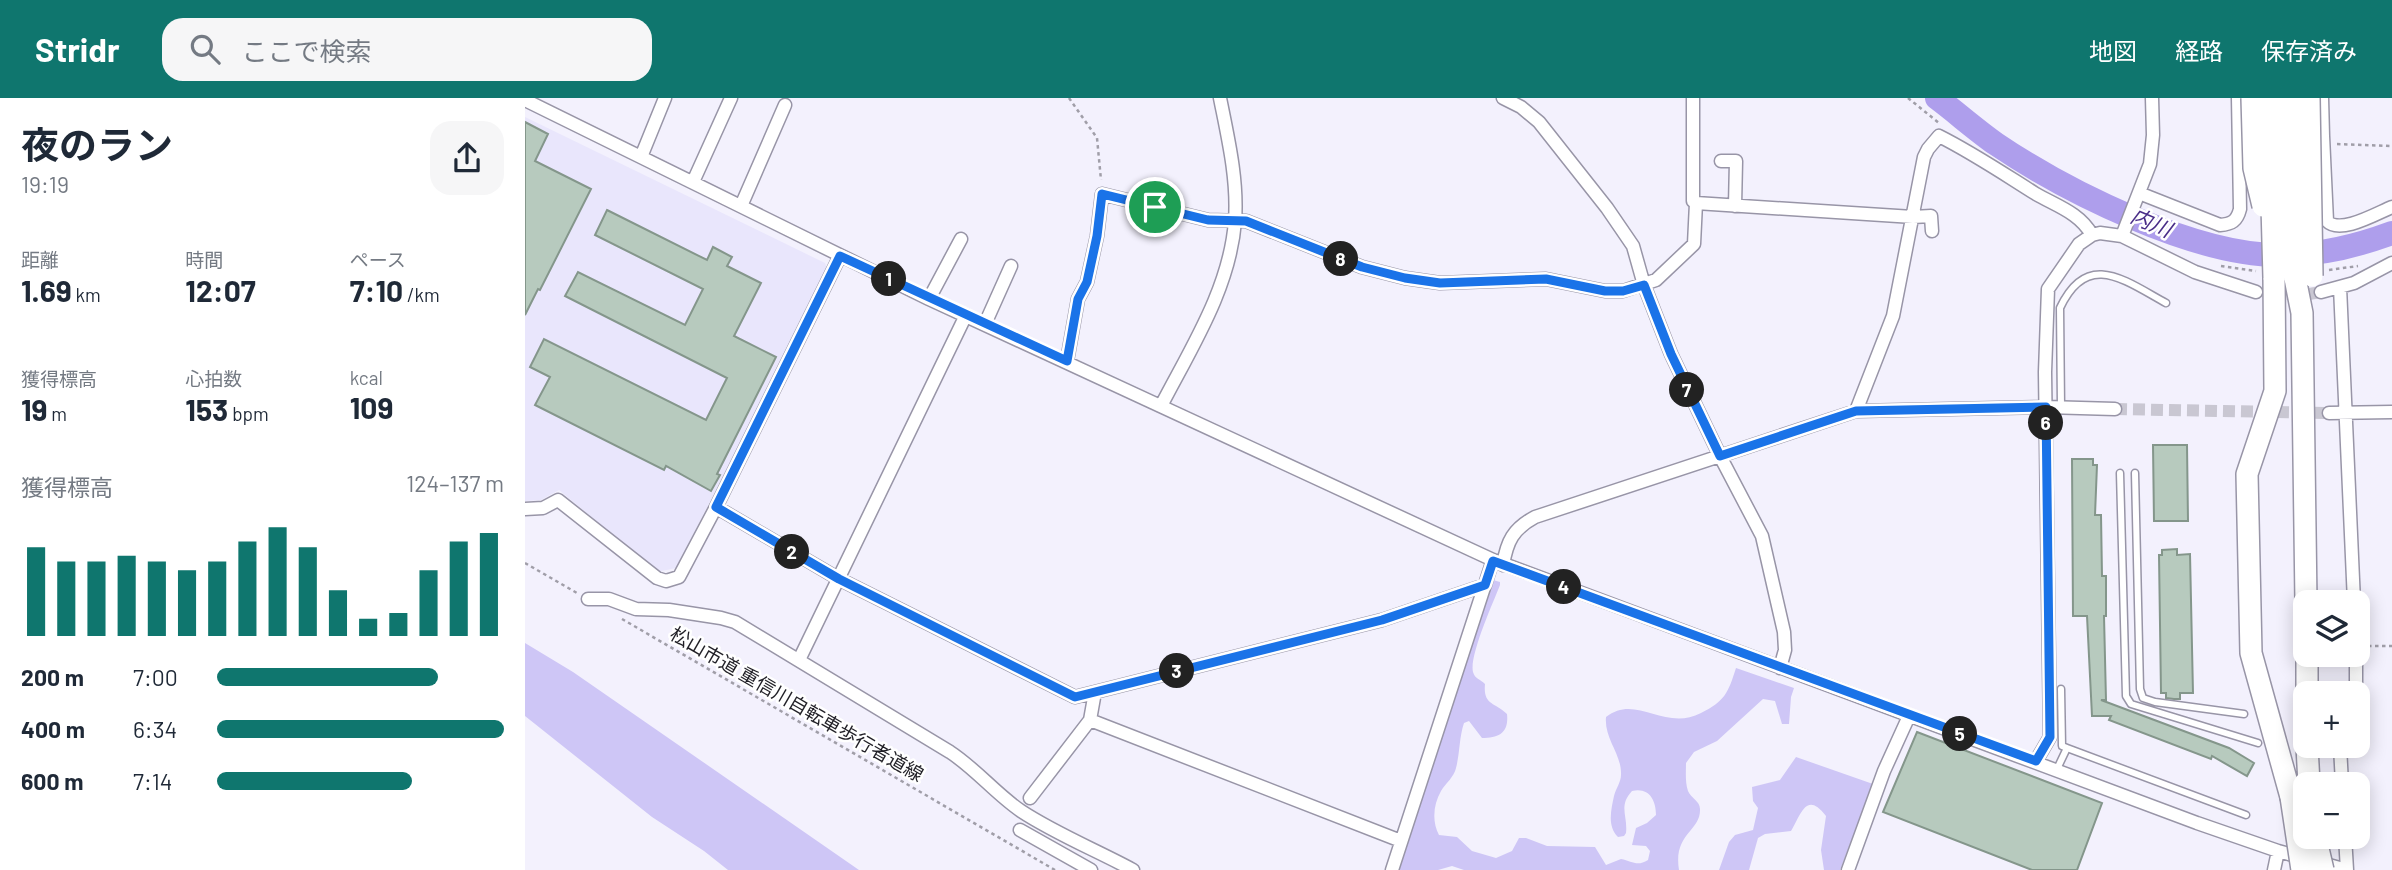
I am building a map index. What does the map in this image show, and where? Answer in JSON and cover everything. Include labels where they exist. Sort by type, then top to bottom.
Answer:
[{"type":"highway","points":[[2252,98],[2254,167],[2273,256],[2300,281]]},
{"type":"highway","points":[[2269,98],[2273,256]]},
{"type":"highway","points":[[2290,98],[2302,313],[2306,590]]},
{"type":"highway","points":[[2302,870],[2291,797],[2252,653],[2247,474],[2275,391],[2300,281],[2309,98]]},
{"type":"highway","points":[[2318,849],[2323,870]]},
{"type":"street","points":[[641,157],[665,98]]},
{"type":"street","points":[[693,182],[731,98]]},
{"type":"street","points":[[1161,406],[1219,290],[1231,252],[1235,220],[1233,172],[1220,98]]},
{"type":"street","points":[[1503,98],[1521,107],[1539,122],[1607,208],[1633,246],[1644,285],[1671,354],[1766,548],[1784,632],[1780,668]]},
{"type":"street","points":[[1067,361],[1078,299],[1087,282],[1097,236],[1102,194],[1208,220],[1235,220],[1255,225],[1362,267],[1405,278],[1440,283],[1546,279],[1605,291],[1623,291],[1656,280],[1694,244],[1696,203],[1693,201],[1693,98]]},
{"type":"street","points":[[2123,233],[2153,150],[2152,98]]},
{"type":"street","points":[[2137,196],[2220,225],[2230,224],[2238,218],[2238,98]]},
{"type":"street","points":[[2322,98],[2327,221],[2335,226],[2358,222],[2392,206]]},
{"type":"street","points":[[525,100],[929,299],[1498,563],[2197,823],[2347,870],[2346,849]]},
{"type":"street","points":[[741,205],[785,104]]},
{"type":"street","points":[[1856,411],[1893,316],[1924,157],[1939,136],[1979,156],[2038,195],[2071,212],[2088,227],[2092,235]]},
{"type":"street","points":[[2239,137],[2323,140]]},
{"type":"street","points":[[1721,161],[1736,162],[1735,205]]},
{"type":"street","points":[[1696,203],[1931,216],[1932,231]]},
{"type":"street","points":[[2036,761],[2050,737],[2046,407],[2048,289],[2079,244],[2092,235],[2123,233],[2195,272],[2256,292]]},
{"type":"street","points":[[929,299],[961,239]]},
{"type":"street","points":[[525,509],[543,508],[558,500],[657,578],[666,581],[675,579],[685,569],[840,256]]},
{"type":"street","points":[[2300,281],[2340,287],[2354,283],[2392,263]]},
{"type":"street","points":[[985,324],[1010,266]]},
{"type":"street","points":[[2340,287],[2353,590]]},
{"type":"street","points":[[799,660],[966,315]]},
{"type":"street","points":[[1392,870],[1485,585],[1511,536],[1535,517],[1856,411],[2046,407],[2115,409]]},
{"type":"street","points":[[2329,413],[2392,412]]},
{"type":"street","points":[[716,507],[839,579],[1075,697],[1382,620],[1485,585]]},
{"type":"street","points":[[588,599],[609,599],[636,609],[669,610],[735,622],[969,765],[1018,809],[1035,820],[1133,870]]},
{"type":"street","points":[[1030,798],[1090,720],[1095,692]]},
{"type":"street","points":[[1848,870],[1884,771],[1909,716]]},
{"type":"street","points":[[1090,720],[1401,841]]},
{"type":"street","points":[[1020,830],[1091,870]]},
{"type":"street","points":[[2274,870],[2279,850]]},
{"type":"lane","points":[[2061,407],[2060,308],[2065,296],[2084,276],[2098,273],[2113,276],[2166,303]]},
{"type":"lane","points":[[2120,473],[2126,696],[2131,704],[2258,743]]},
{"type":"lane","points":[[2135,473],[2140,689],[2143,698],[2244,714]]},
{"type":"lane","points":[[2061,689],[2062,746],[2246,815]]},
{"type":"lane","points":[[2057,769],[2067,748]]},
{"type":"path","points":[[1069,98],[1097,138],[1102,194]]},
{"type":"path","points":[[2323,140],[2392,146]]},
{"type":"path","points":[[525,563],[588,599]]},
{"type":"path","name":"松山市道 重信川自転車歩行者道線","points":[[623,620],[1055,870]]},
{"type":"path","points":[[2370,646],[2392,646]]},
{"type":"shaded area","points":[[525,117],[825,263],[828,271],[676,568],[657,572],[559,490],[541,500],[525,501]]},
{"type":"shaded area","points":[[1493,580],[1500,582],[1500,585],[1478,642],[1473,672],[1476,678],[1485,684],[1488,700],[1507,714],[1506,726],[1498,735],[1482,738],[1469,721],[1464,723],[1455,771],[1438,796],[1434,813],[1439,835],[1457,837],[1472,851],[1496,858],[1512,851],[1519,838],[1526,838],[1547,846],[1595,847],[1606,865],[1621,859],[1638,863],[1648,860],[1650,851],[1646,846],[1632,845],[1636,828],[1656,815],[1655,804],[1647,793],[1638,790],[1632,791],[1628,796],[1624,806],[1624,836],[1618,837],[1612,828],[1611,812],[1621,778],[1621,767],[1608,732],[1606,717],[1628,709],[1688,718],[1701,713],[1724,695],[1736,668],[1794,688],[1789,724],[1782,724],[1775,701],[1763,699],[1717,741],[1694,752],[1686,763],[1688,791],[1700,809],[1696,823],[1680,848],[1679,870],[1464,870],[1452,866],[1438,870],[1398,870]]},
{"type":"shaded area","points":[[525,643],[573,672],[859,870],[728,870],[652,817],[525,716]]},
{"type":"shaded area","points":[[1796,757],[1873,784],[1840,870],[1824,870],[1821,850],[1826,816],[1813,805],[1809,805],[1801,812],[1791,831],[1765,834],[1758,838],[1749,870],[1719,870],[1729,842],[1735,835],[1753,830],[1758,808],[1753,801],[1752,787],[1780,780]]},
{"type":"building","points":[[525,122],[548,134],[535,161],[591,189],[525,315]]},
{"type":"building","points":[[607,210],[707,260],[713,247],[732,257],[727,266],[761,283],[734,336],[776,357],[711,491],[666,466],[664,470],[535,405],[550,377],[530,367],[544,339],[706,420],[727,378],[565,296],[578,272],[685,325],[703,289],[595,235]]},
{"type":"building","points":[[2153,445],[2187,445],[2188,521],[2154,521]]},
{"type":"building","points":[[2072,459],[2093,459],[2093,465],[2097,465],[2095,515],[2101,515],[2102,576],[2106,576],[2106,700],[2101,700],[2229,748],[2254,763],[2247,776],[2212,756],[2211,759],[2109,720],[2111,716],[2092,716],[2087,616],[2073,616]]},
{"type":"building","points":[[2177,549],[2177,555],[2190,554],[2193,693],[2180,693],[2180,699],[2174,699],[2166,698],[2166,693],[2161,693],[2159,555],[2162,555],[2162,550]]},
{"type":"building","points":[[1917,732],[2102,803],[2077,870],[2032,870],[1883,812]]},
{"type":"waterway","name":"内川","points":[[1937,98],[1996,144],[2059,182],[2134,218],[2212,245],[2249,253],[2297,255],[2338,249],[2392,233]]},
{"type":"tunnel","points":[[2269,293],[2303,295],[2321,292]]},
{"type":"tunnel","points":[[2115,409],[2329,413]]},
{"type":"route","points":[[1102,194],[1155,207],[1208,220],[1246,221],[1362,267],[1405,278],[1440,283],[1546,279],[1605,291],[1623,291],[1644,285],[1671,354],[1720,456],[1856,411],[2046,407],[2050,737],[2036,761],[1493,561],[1485,585],[1382,620],[1075,697],[839,579],[716,507],[840,256],[1067,361],[1078,299],[1087,282],[1097,236],[1102,194]]}]
